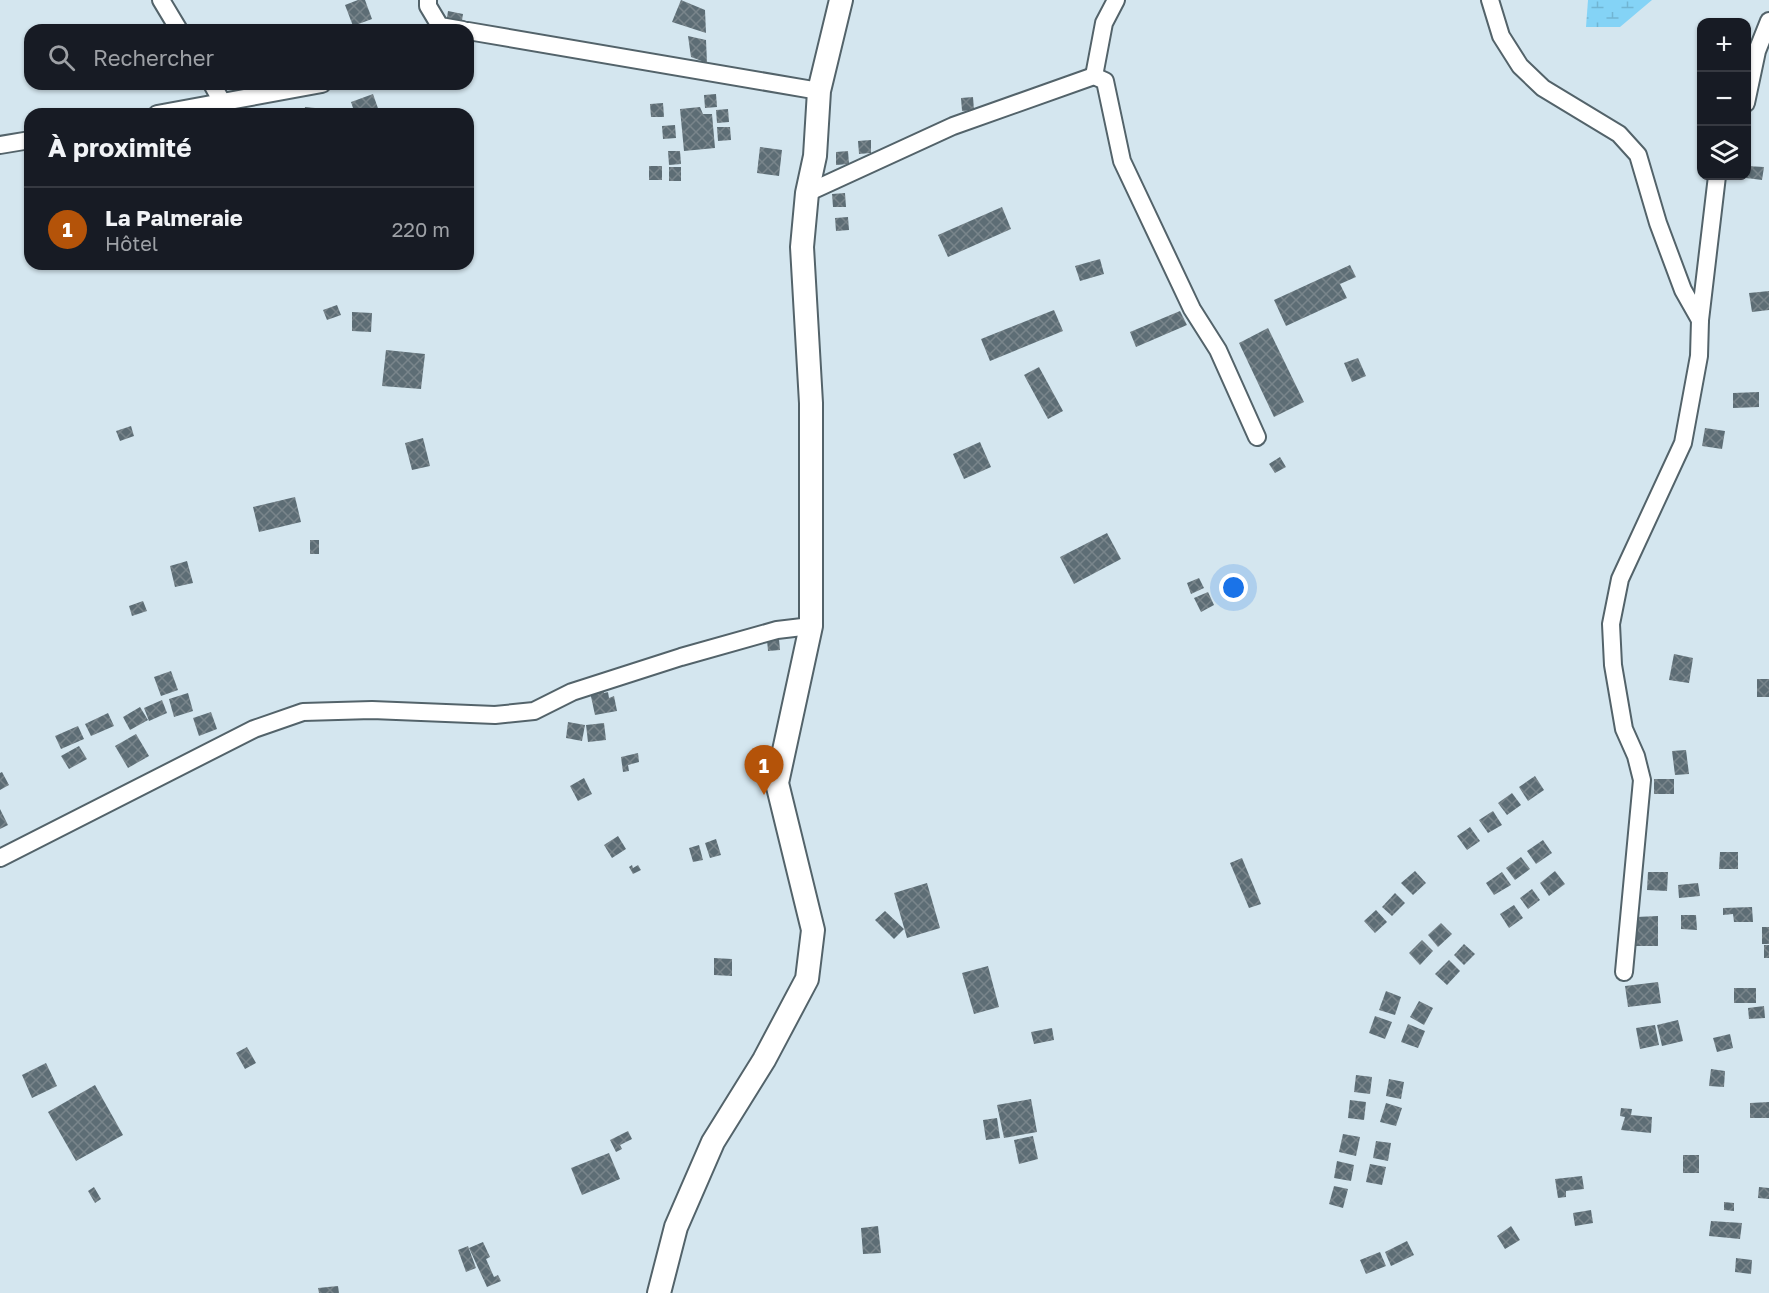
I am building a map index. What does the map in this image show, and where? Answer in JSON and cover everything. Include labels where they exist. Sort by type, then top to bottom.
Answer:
[{"type":"street","points":[[162,0],[176,24]]},
{"type":"street","points":[[428,0],[428,6],[439,24]]},
{"type":"street","points":[[659,1293],[676,1227],[713,1142],[764,1060],[807,979],[813,930],[777,783],[811,626],[811,403],[802,247],[807,193],[815,156],[819,91],[841,0]]},
{"type":"street","points":[[1094,76],[1104,23],[1116,0]]},
{"type":"street","points":[[1490,0],[1501,36],[1520,66],[1543,88],[1619,134],[1638,155],[1658,223],[1683,290],[1700,320]]},
{"type":"street","points":[[1751,79],[1757,51],[1769,21]]},
{"type":"street","points":[[474,32],[819,91]]},
{"type":"street","points":[[807,193],[953,126],[1094,76],[1105,81],[1122,160],[1192,309],[1218,350],[1257,437]]},
{"type":"street","points":[[215,90],[221,100]]},
{"type":"street","points":[[184,108],[284,90]]},
{"type":"street","points":[[0,146],[24,141]]},
{"type":"street","points":[[1624,972],[1641,780],[1636,756],[1624,729],[1613,665],[1611,624],[1620,579],[1683,443],[1699,356],[1700,320],[1717,180]]},
{"type":"street","points":[[0,858],[254,729],[303,712],[372,710],[495,715],[534,711],[572,692],[681,657],[777,630],[811,626]]},
{"type":"green space","points":[[1588,0],[1652,0],[1620,27],[1586,27]]},
{"type":"building","points":[[365,0],[372,19],[352,24],[345,5]]},
{"type":"building","points":[[681,0],[705,10],[706,33],[672,22]]},
{"type":"building","points":[[448,11],[463,14],[461,24],[446,24]]},
{"type":"building","points":[[688,36],[706,40],[707,63],[691,57]]},
{"type":"building","points":[[373,94],[378,108],[353,108],[351,102]]},
{"type":"building","points":[[716,94],[717,107],[705,108],[704,95]]},
{"type":"building","points":[[973,97],[974,110],[962,111],[961,98]]},
{"type":"building","points":[[663,103],[664,117],[651,117],[650,104]]},
{"type":"building","points":[[700,107],[703,114],[712,114],[715,148],[684,151],[680,109]]},
{"type":"building","points":[[728,109],[729,122],[717,123],[716,110]]},
{"type":"building","points":[[675,125],[676,138],[663,139],[662,126]]},
{"type":"building","points":[[717,127],[730,127],[731,140],[718,141]]},
{"type":"building","points":[[871,140],[871,153],[859,154],[858,141]]},
{"type":"building","points":[[760,147],[782,150],[779,176],[757,173]]},
{"type":"building","points":[[668,151],[680,151],[681,164],[669,165]]},
{"type":"building","points":[[848,151],[849,164],[836,165],[836,152]]},
{"type":"building","points":[[649,166],[662,166],[662,180],[649,180]]},
{"type":"building","points":[[1751,166],[1764,167],[1762,180],[1751,179]]},
{"type":"building","points":[[669,167],[681,167],[681,181],[669,181]]},
{"type":"building","points":[[845,193],[846,207],[833,207],[832,194]]},
{"type":"building","points":[[1002,207],[1011,229],[948,257],[938,235]]},
{"type":"building","points":[[848,217],[849,230],[836,231],[835,218]]},
{"type":"building","points":[[1100,259],[1104,274],[1080,281],[1075,266]]},
{"type":"building","points":[[1350,265],[1356,277],[1340,284],[1347,298],[1286,326],[1274,300]]},
{"type":"building","points":[[1769,291],[1769,310],[1752,312],[1749,293]]},
{"type":"building","points":[[337,305],[341,315],[327,320],[323,310]]},
{"type":"building","points":[[1054,310],[1063,331],[990,361],[981,339]]},
{"type":"building","points":[[1180,311],[1187,325],[1136,347],[1130,332]]},
{"type":"building","points":[[352,312],[372,313],[371,332],[352,331]]},
{"type":"building","points":[[1268,328],[1304,402],[1274,417],[1239,343]]},
{"type":"building","points":[[386,350],[425,354],[421,389],[382,386]]},
{"type":"building","points":[[1358,358],[1366,376],[1352,382],[1344,363]]},
{"type":"building","points":[[1039,367],[1063,411],[1048,419],[1024,375]]},
{"type":"building","points":[[1759,392],[1759,407],[1733,408],[1733,393]]},
{"type":"building","points":[[131,426],[134,436],[120,441],[116,431]]},
{"type":"building","points":[[1705,428],[1725,431],[1722,449],[1702,446]]},
{"type":"building","points":[[423,438],[430,466],[412,470],[405,443]]},
{"type":"building","points":[[980,442],[991,467],[964,479],[953,454]]},
{"type":"building","points":[[1280,457],[1286,467],[1275,473],[1269,464]]},
{"type":"building","points":[[295,497],[301,522],[259,532],[253,507]]},
{"type":"building","points":[[1107,533],[1121,559],[1074,584],[1060,557]]},
{"type":"building","points":[[310,540],[319,540],[319,554],[310,554]]},
{"type":"building","points":[[187,561],[193,583],[175,587],[170,566]]},
{"type":"building","points":[[1199,578],[1204,588],[1191,594],[1187,583]]},
{"type":"building","points":[[1208,592],[1214,605],[1201,612],[1194,598]]},
{"type":"building","points":[[143,601],[147,611],[132,616],[129,606]]},
{"type":"building","points":[[779,639],[780,650],[768,651],[767,640]]},
{"type":"building","points":[[1674,654],[1693,658],[1689,683],[1669,680]]},
{"type":"building","points":[[171,671],[178,690],[161,696],[154,677]]},
{"type":"building","points":[[1757,679],[1769,679],[1769,697],[1757,697]]},
{"type":"building","points":[[604,690],[604,693],[608,692],[609,698],[614,696],[617,711],[595,715],[590,692]]},
{"type":"building","points":[[188,693],[193,711],[174,717],[169,699]]},
{"type":"building","points":[[162,700],[167,713],[149,721],[144,708]]},
{"type":"building","points":[[140,707],[148,720],[130,730],[123,717]]},
{"type":"building","points":[[211,712],[217,729],[199,736],[193,718]]},
{"type":"building","points":[[108,713],[114,726],[91,736],[85,724]]},
{"type":"building","points":[[568,722],[585,725],[582,741],[566,738]]},
{"type":"building","points":[[604,723],[606,740],[588,742],[586,725]]},
{"type":"building","points":[[78,726],[84,739],[61,749],[55,736]]},
{"type":"building","points":[[136,734],[149,756],[128,768],[115,746]]},
{"type":"building","points":[[79,746],[87,759],[69,769],[61,756]]},
{"type":"building","points":[[1686,750],[1689,774],[1675,775],[1672,751]]},
{"type":"building","points":[[638,753],[639,762],[628,765],[629,771],[623,772],[621,757]]},
{"type":"building","points":[[2,772],[9,785],[0,790],[0,773]]},
{"type":"building","points":[[1535,776],[1544,790],[1528,801],[1519,787]]},
{"type":"building","points":[[584,778],[592,794],[578,801],[570,786]]},
{"type":"building","points":[[1654,779],[1674,779],[1674,794],[1654,794]]},
{"type":"building","points":[[1512,793],[1521,805],[1507,815],[1498,803]]},
{"type":"building","points":[[0,809],[8,825],[0,829]]},
{"type":"building","points":[[1493,811],[1502,825],[1488,833],[1479,820]]},
{"type":"building","points":[[1470,827],[1480,841],[1467,850],[1457,836]]},
{"type":"building","points":[[618,836],[626,849],[612,858],[604,845]]},
{"type":"building","points":[[716,839],[721,855],[710,858],[705,843]]},
{"type":"building","points":[[1543,840],[1552,853],[1536,864],[1527,851]]},
{"type":"building","points":[[699,845],[703,860],[693,862],[689,848]]},
{"type":"building","points":[[1720,852],[1738,852],[1738,869],[1719,869]]},
{"type":"building","points":[[1521,857],[1530,869],[1515,880],[1506,868]]},
{"type":"building","points":[[1242,858],[1261,904],[1249,908],[1230,863]]},
{"type":"building","points":[[632,865],[633,868],[638,865],[641,870],[633,874],[629,867]]},
{"type":"building","points":[[1415,871],[1426,883],[1413,895],[1401,883]]},
{"type":"building","points":[[1555,871],[1565,884],[1549,896],[1540,883]]},
{"type":"building","points":[[1502,872],[1511,885],[1494,895],[1486,883]]},
{"type":"building","points":[[1648,872],[1668,872],[1667,891],[1647,890]]},
{"type":"building","points":[[927,883],[940,928],[907,938],[894,893]]},
{"type":"building","points":[[1698,883],[1700,896],[1679,898],[1678,885]]},
{"type":"building","points":[[1532,889],[1540,900],[1528,909],[1520,898]]},
{"type":"building","points":[[1395,893],[1405,903],[1392,916],[1382,907]]},
{"type":"building","points":[[1514,905],[1523,918],[1509,928],[1500,914]]},
{"type":"building","points":[[1752,907],[1753,922],[1734,922],[1733,914],[1723,915],[1723,908]]},
{"type":"building","points":[[1376,910],[1387,922],[1375,933],[1364,921]]},
{"type":"building","points":[[885,911],[904,929],[894,939],[875,920]]},
{"type":"building","points":[[1681,915],[1696,915],[1697,930],[1681,929]]},
{"type":"building","points":[[1658,916],[1658,946],[1636,946],[1636,935],[1632,935],[1636,917]]},
{"type":"building","points":[[1441,923],[1452,934],[1438,947],[1428,935]]},
{"type":"building","points":[[1762,927],[1769,927],[1769,944],[1762,944]]},
{"type":"building","points":[[1422,940],[1433,951],[1420,965],[1409,953]]},
{"type":"building","points":[[1464,944],[1475,954],[1464,965],[1454,955]]},
{"type":"building","points":[[1764,945],[1769,945],[1769,958],[1764,958]]},
{"type":"building","points":[[714,958],[732,959],[732,976],[714,975]]},
{"type":"building","points":[[1449,960],[1460,971],[1447,985],[1435,974]]},
{"type":"building","points":[[988,966],[999,1007],[974,1014],[962,973]]},
{"type":"building","points":[[1658,982],[1661,1003],[1628,1007],[1625,986]]},
{"type":"building","points":[[1734,988],[1756,988],[1756,1003],[1734,1003]]},
{"type":"building","points":[[1386,991],[1401,997],[1395,1015],[1379,1010]]},
{"type":"building","points":[[1419,1001],[1433,1008],[1424,1025],[1410,1017]]},
{"type":"building","points":[[1764,1006],[1765,1018],[1749,1019],[1748,1008]]},
{"type":"building","points":[[1375,1016],[1392,1022],[1385,1039],[1369,1033]]},
{"type":"building","points":[[1678,1020],[1683,1041],[1662,1046],[1657,1025]]},
{"type":"building","points":[[1408,1024],[1425,1031],[1418,1048],[1401,1042]]},
{"type":"building","points":[[1655,1025],[1659,1045],[1640,1049],[1636,1028]]},
{"type":"building","points":[[1052,1028],[1054,1040],[1034,1044],[1031,1032]]},
{"type":"building","points":[[1730,1034],[1733,1048],[1717,1052],[1713,1038]]},
{"type":"building","points":[[247,1047],[256,1063],[245,1069],[236,1053]]},
{"type":"building","points":[[46,1063],[57,1086],[32,1098],[22,1075]]},
{"type":"building","points":[[1711,1069],[1725,1071],[1724,1087],[1709,1086]]},
{"type":"building","points":[[1356,1075],[1372,1077],[1370,1094],[1354,1092]]},
{"type":"building","points":[[1389,1079],[1404,1082],[1401,1099],[1386,1096]]},
{"type":"building","points":[[95,1085],[123,1135],[76,1161],[48,1112]]},
{"type":"building","points":[[1031,1099],[1037,1132],[1004,1138],[997,1105]]},
{"type":"building","points":[[1350,1100],[1366,1102],[1364,1120],[1348,1118]]},
{"type":"building","points":[[1769,1102],[1769,1118],[1750,1118],[1750,1103]]},
{"type":"building","points":[[1386,1103],[1402,1108],[1396,1126],[1380,1122]]},
{"type":"building","points":[[1621,1108],[1632,1109],[1631,1115],[1652,1117],[1651,1133],[1621,1130],[1625,1117],[1620,1116]]},
{"type":"building","points":[[997,1118],[1000,1138],[986,1140],[983,1120]]},
{"type":"building","points":[[628,1131],[632,1139],[620,1145],[622,1149],[616,1152],[610,1140]]},
{"type":"building","points":[[1343,1134],[1360,1137],[1356,1156],[1339,1152]]},
{"type":"building","points":[[1033,1136],[1038,1159],[1019,1164],[1014,1140]]},
{"type":"building","points":[[1376,1141],[1391,1143],[1388,1161],[1373,1158]]},
{"type":"building","points":[[609,1153],[620,1179],[582,1195],[571,1168]]},
{"type":"building","points":[[1683,1155],[1699,1155],[1699,1173],[1683,1173]]},
{"type":"building","points":[[1337,1161],[1354,1165],[1351,1181],[1334,1178]]},
{"type":"building","points":[[1370,1164],[1386,1167],[1382,1185],[1366,1182]]},
{"type":"building","points":[[1582,1176],[1584,1189],[1566,1191],[1566,1197],[1558,1198],[1555,1179]]},
{"type":"building","points":[[1334,1186],[1348,1189],[1343,1208],[1329,1204]]},
{"type":"building","points":[[94,1187],[101,1199],[95,1203],[88,1191]]},
{"type":"building","points":[[1759,1187],[1769,1188],[1769,1199],[1758,1198]]},
{"type":"building","points":[[1724,1202],[1734,1203],[1734,1211],[1724,1210]]},
{"type":"building","points":[[1591,1210],[1593,1223],[1575,1226],[1573,1213]]},
{"type":"building","points":[[1711,1221],[1742,1223],[1740,1239],[1709,1236]]},
{"type":"building","points":[[878,1226],[881,1253],[863,1254],[861,1228]]},
{"type":"building","points":[[1511,1226],[1520,1240],[1505,1249],[1497,1236]]},
{"type":"building","points":[[1407,1241],[1414,1255],[1391,1266],[1385,1252]]},
{"type":"building","points":[[483,1242],[490,1257],[486,1259],[494,1277],[498,1275],[501,1281],[487,1287],[469,1248]]},
{"type":"building","points":[[468,1246],[476,1268],[466,1272],[458,1250]]},
{"type":"building","points":[[1380,1252],[1386,1266],[1366,1274],[1360,1260]]},
{"type":"building","points":[[1736,1258],[1752,1260],[1751,1274],[1735,1272]]},
{"type":"building","points":[[338,1286],[339,1293],[319,1293],[318,1288]]},
{"type":"place","name":"La Palmeraie","points":[[764,795]]}]
